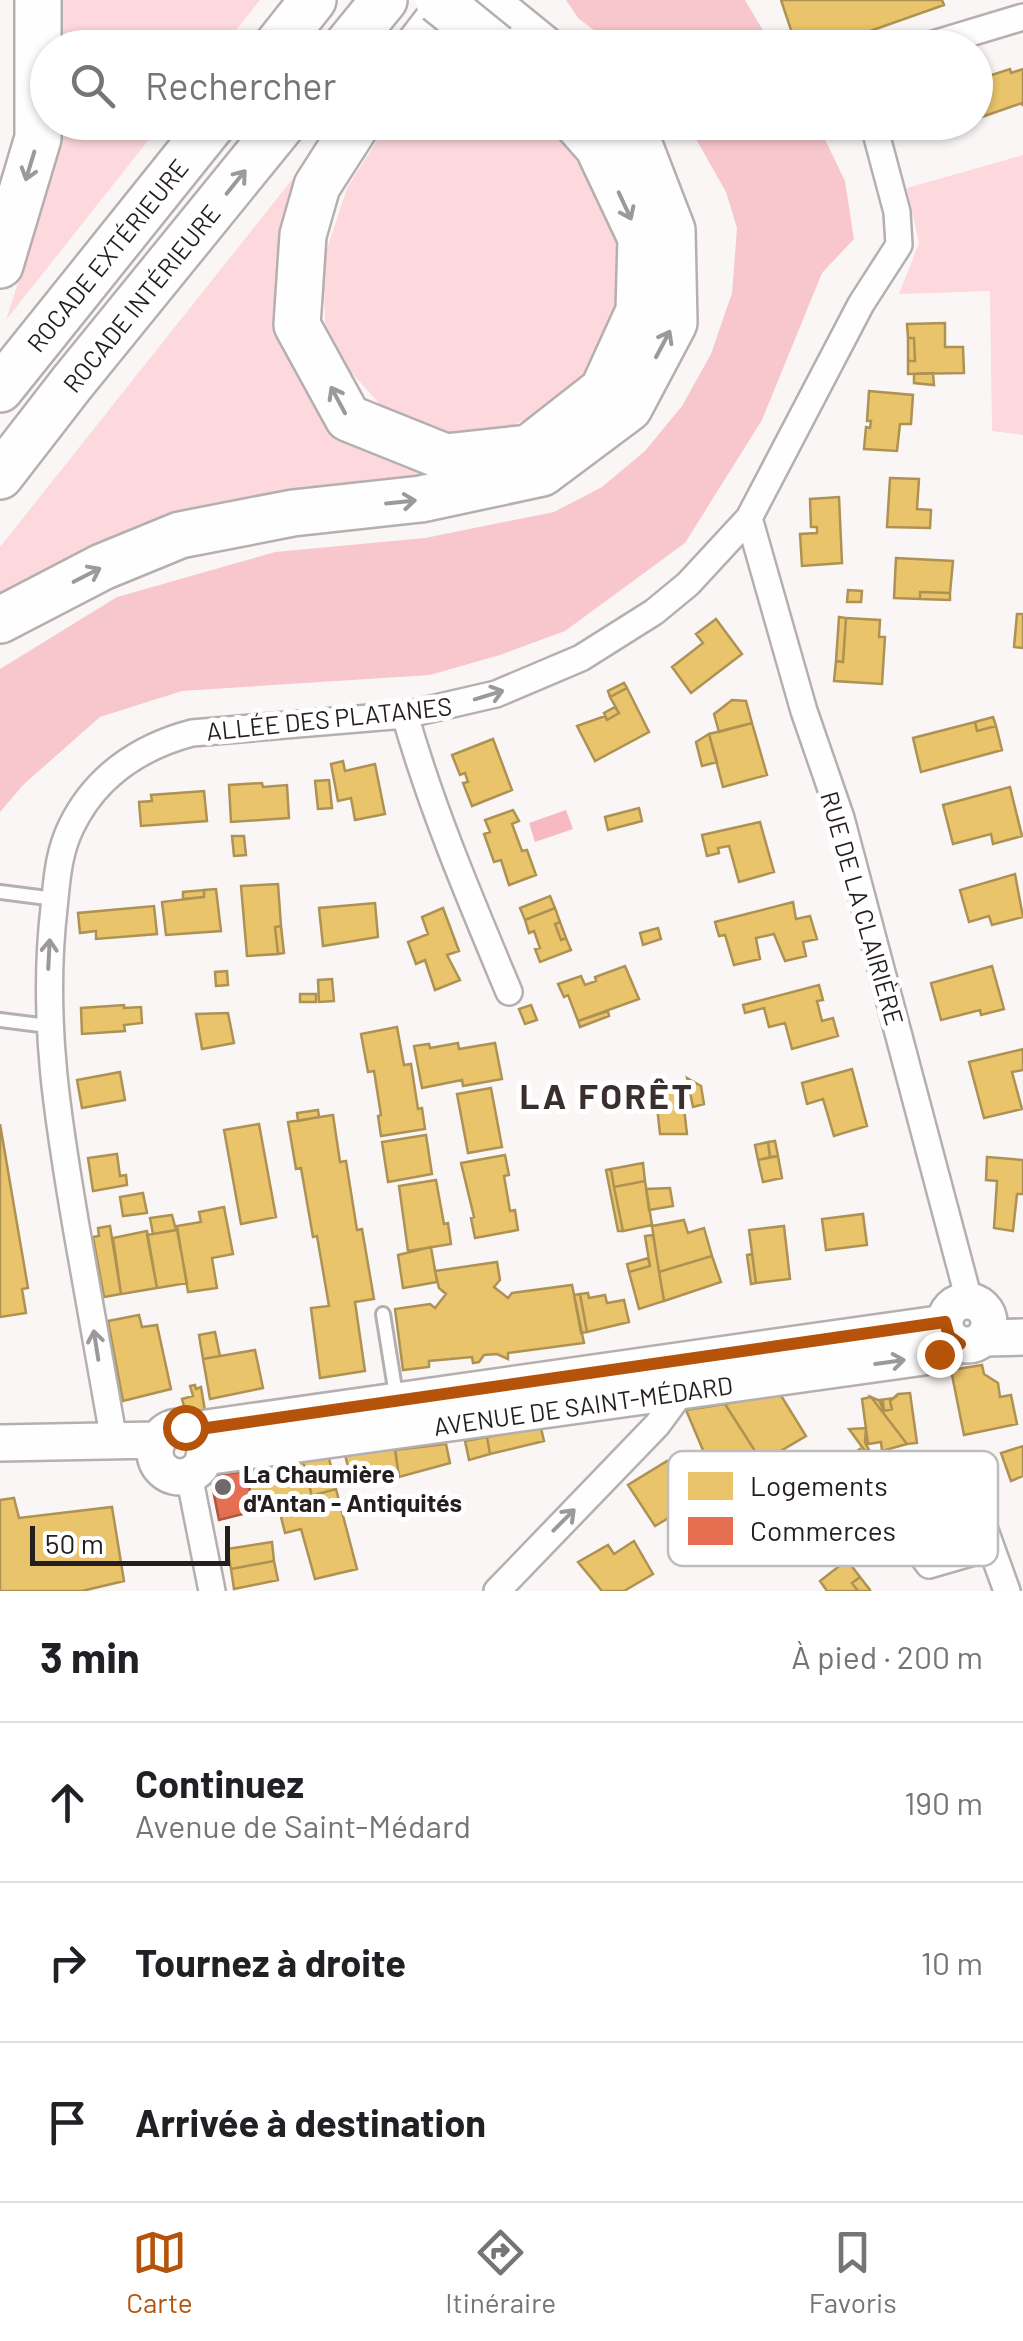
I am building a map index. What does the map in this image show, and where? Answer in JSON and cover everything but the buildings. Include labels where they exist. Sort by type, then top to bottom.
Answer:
[{"type":"highway","points":[[38,0],[38,30]]},
{"type":"highway","points":[[289,30],[313,0]]},
{"type":"highway","points":[[360,30],[384,0]]},
{"type":"highway","points":[[438,0],[500,30]]},
{"type":"highway","points":[[431,30],[454,0]]},
{"type":"highway","points":[[0,265],[37,140]]},
{"type":"highway","name":"ROCADE EXTÉRIEURE","points":[[0,388],[200,140]]},
{"type":"highway","name":"ROCADE INTÉRIEURE","points":[[0,476],[270,140]]},
{"type":"highway","points":[[346,140],[317,186],[304,236],[298,325],[348,418],[445,457],[529,448],[603,390],[639,311],[641,238],[592,140]]},
{"type":"highway","points":[[0,620],[102,567],[180,535],[292,513],[421,500],[542,473],[630,408],[674,323],[672,230],[640,148],[633,140]]},
{"type":"main road","name":"AVENUE DE SAINT-MÉDARD","points":[[0,1466],[180,1453],[918,1358],[939,1354],[978,1322]]},
{"type":"main road","name":"AVENUE DE SAINT-MÉDARD","points":[[0,1444],[114,1441],[180,1453],[244,1422],[887,1331],[978,1322],[1023,1337]]},
{"type":"street","points":[[980,30],[1023,17]]},
{"type":"street","name":"ALLÉE DES PLATANES","points":[[114,1441],[54,1103],[48,1026],[50,941],[62,851],[82,808],[112,772],[150,747],[192,733],[405,715],[496,694],[581,658],[666,602],[749,518],[861,304],[899,245],[898,212],[878,140]]},
{"type":"street","name":"RUE DE LA CLAIRIÈRE","points":[[749,518],[804,711],[841,818],[978,1322]]},
{"type":"street","points":[[405,715],[456,864],[509,992]]},
{"type":"street","points":[[497,1591],[657,1424],[682,1391]]},
{"type":"street","points":[[180,1453],[212,1591]]},
{"type":"street","points":[[998,1566],[1007,1591]]},
{"type":"lane","points":[[0,892],[55,899]]},
{"type":"lane","points":[[0,1020],[48,1026]]},
{"type":"lane","points":[[383,1314],[397,1401]]},
{"type":"lane","name":"AVENUE DE SAINT-MÉDARD","points":[[244,1422],[352,1423],[795,1359],[887,1331]]},
{"type":"shaded area","points":[[61,0],[260,0],[236,30],[62,30]]},
{"type":"shaded area","points":[[566,0],[745,0],[763,30],[594,30],[578,18]]},
{"type":"shaded area","points":[[56,140],[149,140],[6,320],[49,187]]},
{"type":"shaded area","points":[[323,140],[328,140],[295,202],[338,428],[395,462],[460,477],[0,599],[0,547]]},
{"type":"shaded area","points":[[377,140],[559,140],[605,201],[621,252],[618,310],[597,361],[554,406],[496,433],[439,432],[385,410],[350,371],[325,323],[323,261],[347,188]]},
{"type":"shaded area","points":[[697,140],[825,140],[845,181],[854,239],[822,273],[762,420],[685,543],[565,631],[500,655],[430,675],[182,691],[100,717],[24,784],[0,812],[0,669],[117,597],[275,552],[425,538],[554,512],[602,487],[645,451],[682,406],[711,354],[732,293],[737,228],[726,192]]},
{"type":"shaded area","points":[[1023,155],[1023,435],[992,431],[990,291],[899,294],[919,243],[907,188]]},
{"type":"shaded area","points":[[566,810],[573,829],[535,842],[529,823]]},
{"type":"place","name":"La Chaumière d'Antan - Antiquités","points":[[223,1487]]},
{"type":"district","name":"LA FORÊT","points":[[607,1095]]},
{"type":"route","points":[[185,1427],[193,1430],[945,1322],[949,1336],[960,1344],[939,1354]]}]
